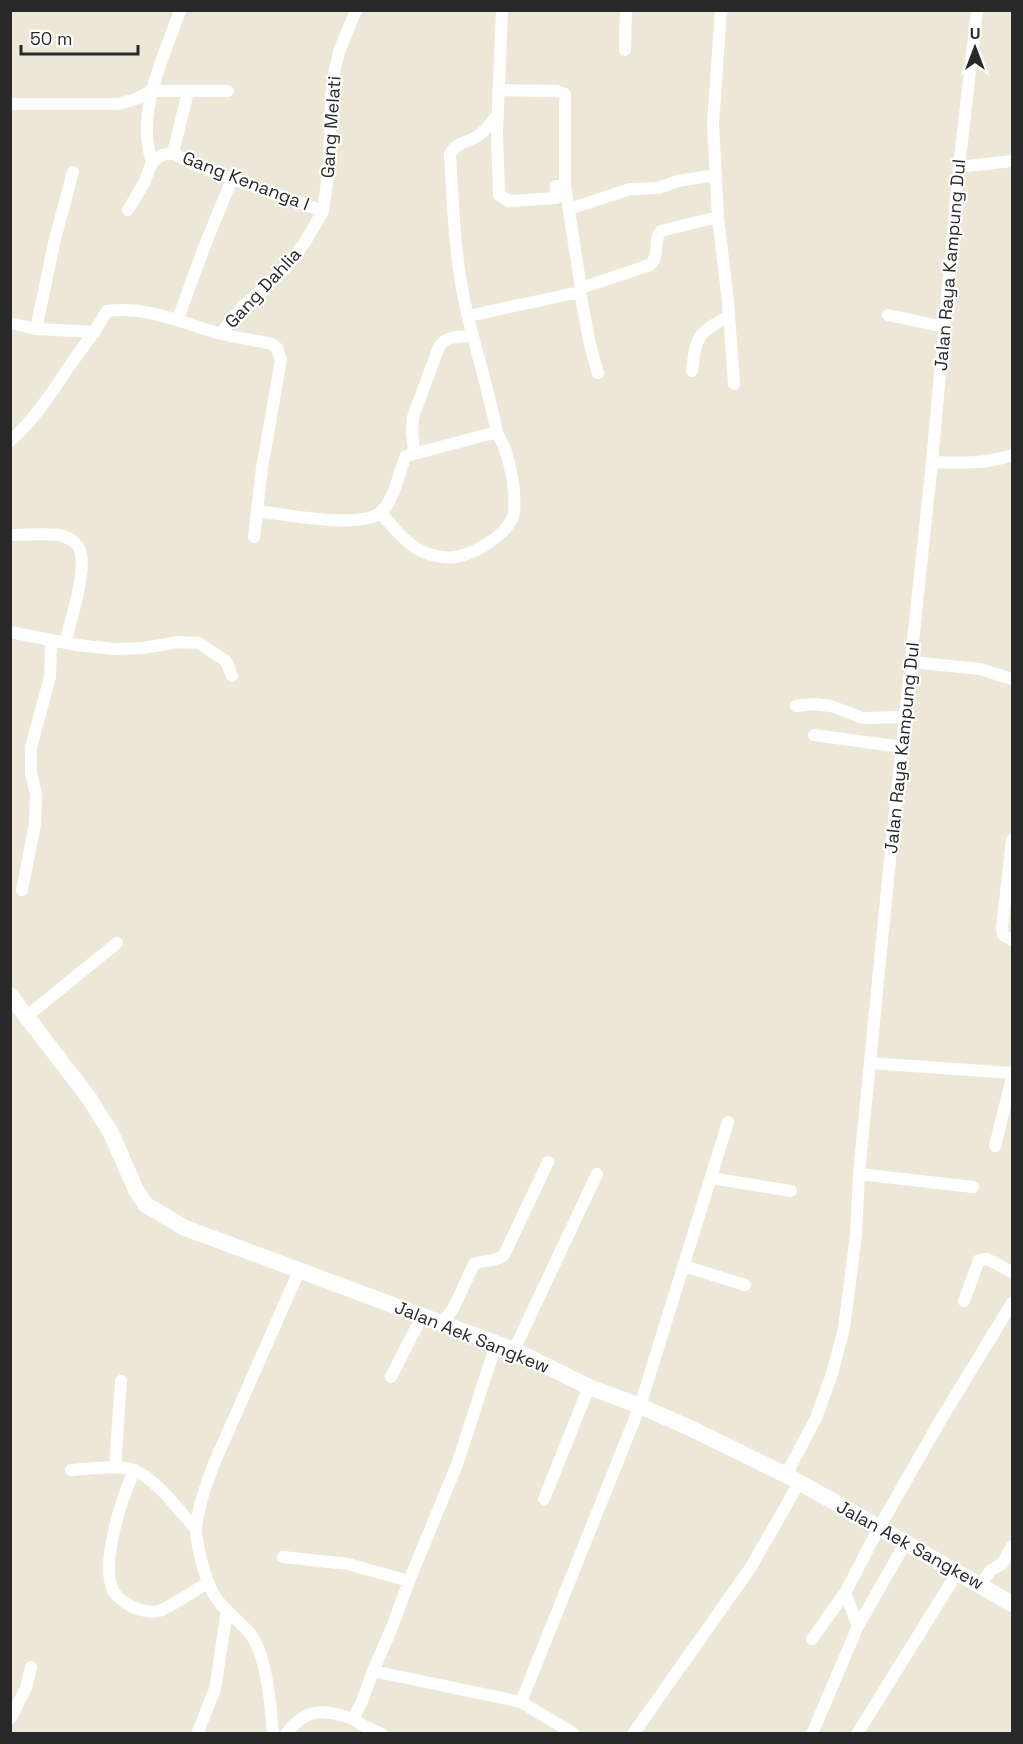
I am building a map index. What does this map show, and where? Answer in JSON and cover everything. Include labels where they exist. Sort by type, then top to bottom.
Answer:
[{"type":"street","points":[[128,210],[144,183],[152,162],[146,131],[151,91],[180,10]]},
{"type":"street","name":"Gang Melati","points":[[323,211],[329,167],[335,69],[339,52],[356,10]]},
{"type":"street","points":[[502,10],[498,90],[499,195],[509,201],[556,198],[556,186],[565,186]]},
{"type":"street","points":[[625,50],[626,10]]},
{"type":"street","points":[[721,10],[713,124],[718,217],[734,384]]},
{"type":"street","name":"Jalan Raya Kampung Dul","points":[[633,1734],[751,1567],[792,1479],[816,1418],[832,1374],[844,1328],[856,1235],[859,1174],[932,462],[959,167],[977,10]]},
{"type":"street","points":[[498,90],[557,91],[565,94],[565,186],[590,345],[598,373]]},
{"type":"street","points":[[10,104],[118,104],[136,99],[151,91],[228,91]]},
{"type":"street","points":[[173,153],[188,92]]},
{"type":"street","points":[[380,513],[416,548],[440,556],[456,557],[496,538],[505,530],[513,515],[514,500],[505,447],[497,432],[468,316],[456,253],[450,154],[453,148],[460,143],[479,135],[498,114]]},
{"type":"street","name":"Gang Kenanga I","points":[[152,162],[162,155],[173,153],[193,164],[323,211]]},
{"type":"street","points":[[959,167],[1012,162]]},
{"type":"street","points":[[36,329],[55,239],[73,172]]},
{"type":"street","points":[[569,209],[630,189],[658,188],[678,181],[716,175]]},
{"type":"street","points":[[177,319],[232,179]]},
{"type":"street","name":"Gang Dahlia","points":[[221,333],[242,307],[284,270],[305,242],[323,211]]},
{"type":"street","points":[[468,316],[581,290],[651,265],[657,256],[656,240],[661,231],[718,217]]},
{"type":"street","points":[[10,441],[30,424],[96,332],[107,311],[122,309],[177,319],[221,333],[272,344],[281,360],[269,420],[254,537]]},
{"type":"street","points":[[888,315],[944,327]]},
{"type":"street","points":[[692,370],[695,345],[700,334],[729,316]]},
{"type":"street","points":[[10,323],[36,329],[96,332]]},
{"type":"street","points":[[414,453],[413,417],[439,347],[443,340],[448,338],[473,336]]},
{"type":"street","points":[[257,511],[345,520],[370,518],[380,513],[386,505],[406,456],[497,432]]},
{"type":"street","points":[[932,462],[963,463],[997,460],[1012,455]]},
{"type":"street","points":[[10,535],[58,535],[70,539],[79,547],[82,563],[78,591],[65,643]]},
{"type":"street","points":[[10,632],[65,643],[114,649],[143,648],[178,642],[199,643],[226,661],[232,676]]},
{"type":"street","points":[[22,890],[35,824],[36,794],[31,773],[31,747],[50,677],[51,640]]},
{"type":"street","points":[[912,662],[980,669],[1012,679]]},
{"type":"street","points":[[796,706],[814,704],[831,706],[863,718],[906,717]]},
{"type":"street","points":[[814,735],[902,747]]},
{"type":"street","points":[[1012,840],[1002,927],[1003,935],[1012,940]]},
{"type":"street","points":[[26,1017],[117,943]]},
{"type":"street","name":"Jalan Aek Sangkew","points":[[10,995],[89,1098],[111,1133],[136,1190],[146,1205],[184,1228],[514,1350],[588,1387],[640,1406],[792,1479],[880,1526],[1012,1604]]},
{"type":"street","points":[[870,1063],[1012,1073]]},
{"type":"street","points":[[995,1146],[1012,1078]]},
{"type":"street","points":[[521,1702],[640,1406],[728,1122]]},
{"type":"street","points":[[443,1323],[454,1307],[474,1264],[498,1260],[504,1255],[548,1162]]},
{"type":"street","points":[[514,1350],[597,1174]]},
{"type":"street","points":[[859,1174],[973,1187]]},
{"type":"street","points":[[711,1178],[791,1191]]},
{"type":"street","points":[[964,1301],[980,1260],[987,1259],[1012,1272]]},
{"type":"street","points":[[684,1266],[745,1285]]},
{"type":"street","points":[[273,1734],[271,1702],[259,1652],[251,1636],[215,1597],[207,1583],[196,1529],[204,1490],[213,1466],[299,1271]]},
{"type":"street","points":[[812,1639],[845,1593],[940,1421],[1012,1303]]},
{"type":"street","points":[[391,1377],[422,1316]]},
{"type":"street","points":[[353,1719],[458,1462],[496,1344]]},
{"type":"street","points":[[115,1468],[121,1382]]},
{"type":"street","points":[[544,1499],[588,1387]]},
{"type":"street","points":[[71,1470],[115,1468],[135,1470],[151,1481],[196,1529]]},
{"type":"street","points":[[135,1470],[124,1491],[111,1543],[110,1574],[113,1590],[134,1608],[158,1611],[207,1583]]},
{"type":"street","points":[[812,1734],[858,1626],[906,1542]]},
{"type":"street","points":[[981,1584],[991,1570],[1002,1564],[1012,1546]]},
{"type":"street","points":[[283,1557],[348,1564],[409,1581]]},
{"type":"street","points":[[857,1734],[957,1573]]},
{"type":"street","points":[[845,1593],[858,1626]]},
{"type":"street","points":[[197,1734],[215,1689],[227,1611]]},
{"type":"street","points":[[10,1719],[26,1688],[31,1667]]},
{"type":"street","points":[[373,1671],[521,1702],[574,1734]]},
{"type":"street","points":[[286,1734],[299,1719],[316,1712],[334,1713],[353,1719],[382,1734]]}]
